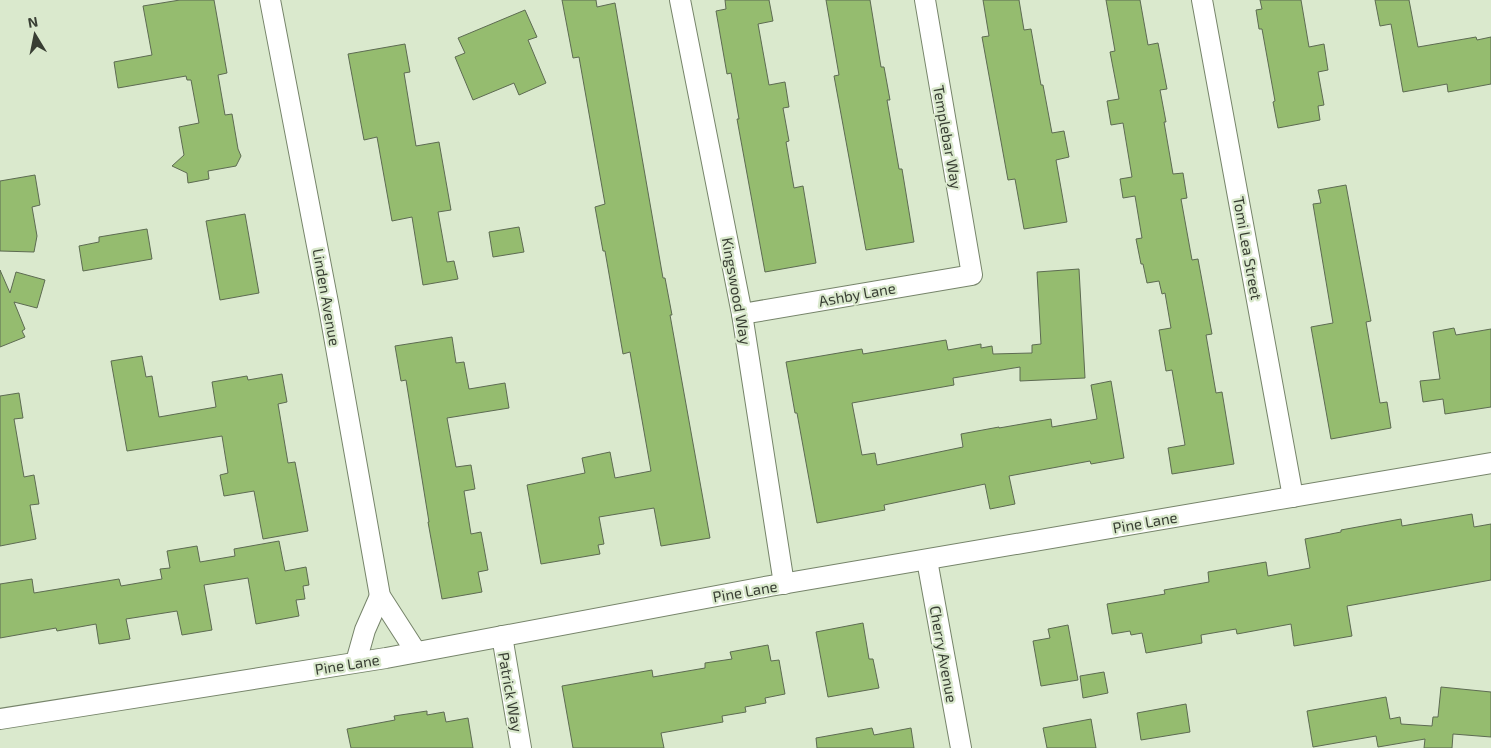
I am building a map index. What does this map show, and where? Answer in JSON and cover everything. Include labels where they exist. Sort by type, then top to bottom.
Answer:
[{"type":"street","name":"Linden Avenue","points":[[270,0],[329,308],[380,596],[416,652]]},
{"type":"street","name":"Kingswood Way","points":[[680,0],[742,314],[784,584]]},
{"type":"street","name":"Templebar Way","points":[[925,0],[972,275]]},
{"type":"street","name":"Tomi Lea Street","points":[[1202,0],[1293,497]]},
{"type":"street","name":"Ashby Lane","points":[[742,314],[972,275]]},
{"type":"street","name":"Pine Lane","points":[[0,719],[416,652],[784,584],[1491,462]]},
{"type":"street","name":"Cherry Avenue","points":[[927,560],[961,748]]},
{"type":"street","points":[[356,662],[365,630],[380,596]]},
{"type":"street","name":"Patrick Way","points":[[502,636],[521,748]]},
{"type":"building","points":[[180,0],[214,0],[227,73],[218,75],[225,115],[232,114],[241,156],[236,166],[208,171],[209,179],[188,183],[187,173],[172,166],[184,155],[179,127],[199,123],[191,80],[187,80],[186,76],[118,88],[114,62],[152,55],[143,6]]},
{"type":"building","points":[[562,0],[596,0],[597,7],[615,3],[663,278],[665,278],[672,315],[670,315],[710,538],[661,546],[654,508],[599,517],[604,544],[598,545],[600,554],[541,564],[527,485],[585,473],[582,458],[610,452],[615,478],[651,471],[630,352],[623,354],[605,251],[603,251],[595,207],[605,204],[579,57],[573,58]]},
{"type":"building","points":[[725,0],[769,0],[773,21],[758,24],[769,85],[785,82],[789,107],[783,108],[789,141],[786,142],[794,188],[803,186],[816,263],[765,272],[737,119],[739,119],[731,73],[727,74],[716,11],[726,9]]},
{"type":"building","points":[[826,0],[870,0],[881,67],[884,67],[890,100],[887,100],[899,169],[902,169],[914,242],[866,250],[834,76],[839,75]]},
{"type":"building","points":[[983,0],[1019,0],[1024,30],[1031,29],[1052,133],[1064,131],[1069,157],[1056,160],[1067,222],[1024,229],[1015,179],[1008,180],[982,37],[989,36]]},
{"type":"building","points":[[1106,0],[1140,0],[1148,45],[1158,43],[1167,89],[1160,90],[1173,174],[1183,173],[1187,198],[1181,199],[1192,260],[1198,259],[1212,334],[1206,335],[1216,393],[1222,392],[1234,464],[1172,474],[1168,448],[1185,445],[1172,370],[1166,371],[1159,330],[1171,328],[1165,293],[1162,294],[1159,281],[1147,283],[1143,264],[1141,264],[1136,239],[1142,238],[1135,196],[1123,198],[1120,179],[1132,177],[1123,123],[1111,125],[1107,101],[1119,99],[1110,52],[1115,51]]},
{"type":"building","points":[[1260,0],[1301,0],[1309,47],[1324,44],[1328,70],[1318,72],[1324,105],[1318,106],[1320,120],[1278,128],[1262,29],[1259,29],[1256,10],[1262,9]]},
{"type":"building","points":[[1375,0],[1409,0],[1418,47],[1476,37],[1477,40],[1491,37],[1491,84],[1448,92],[1447,84],[1403,92],[1391,24],[1380,26]]},
{"type":"building","points":[[525,10],[537,37],[528,40],[546,83],[519,95],[514,83],[473,100],[455,57],[465,53],[458,38]]},
{"type":"building","points":[[405,44],[410,72],[404,73],[416,146],[439,142],[451,210],[438,212],[447,262],[454,261],[458,279],[423,285],[412,217],[392,221],[377,137],[364,140],[348,54]]},
{"type":"building","points":[[35,175],[40,205],[32,207],[37,236],[34,252],[0,251],[0,181]]},
{"type":"building","points":[[1346,185],[1371,321],[1366,322],[1380,403],[1387,402],[1391,428],[1331,439],[1311,327],[1333,323],[1313,204],[1321,203],[1318,190]]},
{"type":"building","points":[[245,214],[259,293],[220,300],[206,221]]},
{"type":"building","points":[[519,227],[524,252],[493,257],[489,232]]},
{"type":"building","points":[[147,229],[152,259],[83,271],[79,246],[99,242],[99,237]]},
{"type":"building","points":[[1079,269],[1085,378],[1020,381],[1020,367],[953,378],[954,385],[852,403],[862,455],[875,453],[877,465],[963,447],[961,434],[1051,419],[1052,427],[1097,419],[1091,385],[1111,381],[1124,458],[1091,464],[1090,461],[1009,476],[1015,504],[990,509],[985,484],[884,505],[885,510],[817,523],[786,362],[862,349],[863,354],[946,340],[948,350],[981,344],[981,348],[992,346],[993,354],[1032,353],[1032,345],[1041,344],[1037,272]]},
{"type":"building","points":[[0,270],[10,293],[16,272],[45,280],[37,308],[14,302],[25,329],[22,331],[25,337],[0,347]]},
{"type":"building","points":[[1454,328],[1456,335],[1491,329],[1491,407],[1445,414],[1443,399],[1423,402],[1420,381],[1440,379],[1433,332]]},
{"type":"building","points":[[452,337],[456,363],[464,362],[469,389],[505,383],[509,408],[447,418],[456,467],[471,465],[475,489],[464,491],[471,534],[481,532],[488,570],[478,572],[482,592],[442,599],[406,380],[401,381],[395,346]]},
{"type":"building","points":[[142,356],[146,377],[152,376],[159,417],[216,407],[212,382],[247,376],[248,380],[282,374],[287,402],[278,404],[288,463],[295,462],[308,531],[263,539],[254,491],[224,496],[220,475],[228,473],[222,436],[127,451],[111,361]]},
{"type":"building","points":[[19,393],[23,418],[14,419],[24,477],[34,475],[39,504],[30,505],[36,539],[0,546],[0,396]]},
{"type":"building","points":[[1472,514],[1474,527],[1491,524],[1491,580],[1347,606],[1352,636],[1294,646],[1291,624],[1237,634],[1236,629],[1201,635],[1202,643],[1146,653],[1142,633],[1131,635],[1130,631],[1112,634],[1107,604],[1165,594],[1164,590],[1209,582],[1208,572],[1266,562],[1268,576],[1310,568],[1305,539],[1341,532],[1341,530],[1401,519],[1402,526]]},
{"type":"building","points":[[279,541],[285,571],[306,567],[309,585],[303,586],[305,599],[296,600],[299,616],[256,624],[248,578],[204,585],[212,630],[182,635],[177,611],[126,619],[130,639],[99,644],[96,624],[57,631],[56,628],[0,638],[0,584],[32,579],[34,593],[119,579],[121,586],[162,579],[160,569],[170,568],[167,551],[197,546],[200,562],[235,556],[234,549]]},
{"type":"building","points":[[863,623],[869,659],[873,659],[879,688],[828,697],[816,632]]},
{"type":"building","points":[[1068,625],[1078,680],[1041,686],[1033,641],[1050,638],[1048,629]]},
{"type":"building","points":[[768,645],[771,661],[779,660],[785,694],[765,698],[766,703],[745,707],[746,712],[722,716],[723,722],[661,733],[664,748],[573,748],[562,686],[652,670],[653,677],[705,668],[705,663],[732,659],[730,652]]},
{"type":"building","points":[[1104,672],[1108,693],[1083,698],[1080,676]]},
{"type":"building","points":[[1441,687],[1491,692],[1491,737],[1453,734],[1452,748],[1424,748],[1425,739],[1378,747],[1376,736],[1313,747],[1307,711],[1386,697],[1390,719],[1400,717],[1401,724],[1432,726],[1433,717],[1438,717]]},
{"type":"building","points":[[1186,704],[1190,732],[1141,740],[1137,713]]},
{"type":"building","points":[[427,711],[427,715],[444,712],[446,722],[468,718],[473,748],[351,748],[347,729],[395,720],[394,716]]},
{"type":"building","points":[[1091,719],[1096,748],[1047,748],[1043,728]]},
{"type":"building","points":[[872,728],[874,735],[911,728],[914,748],[817,748],[816,738]]}]
